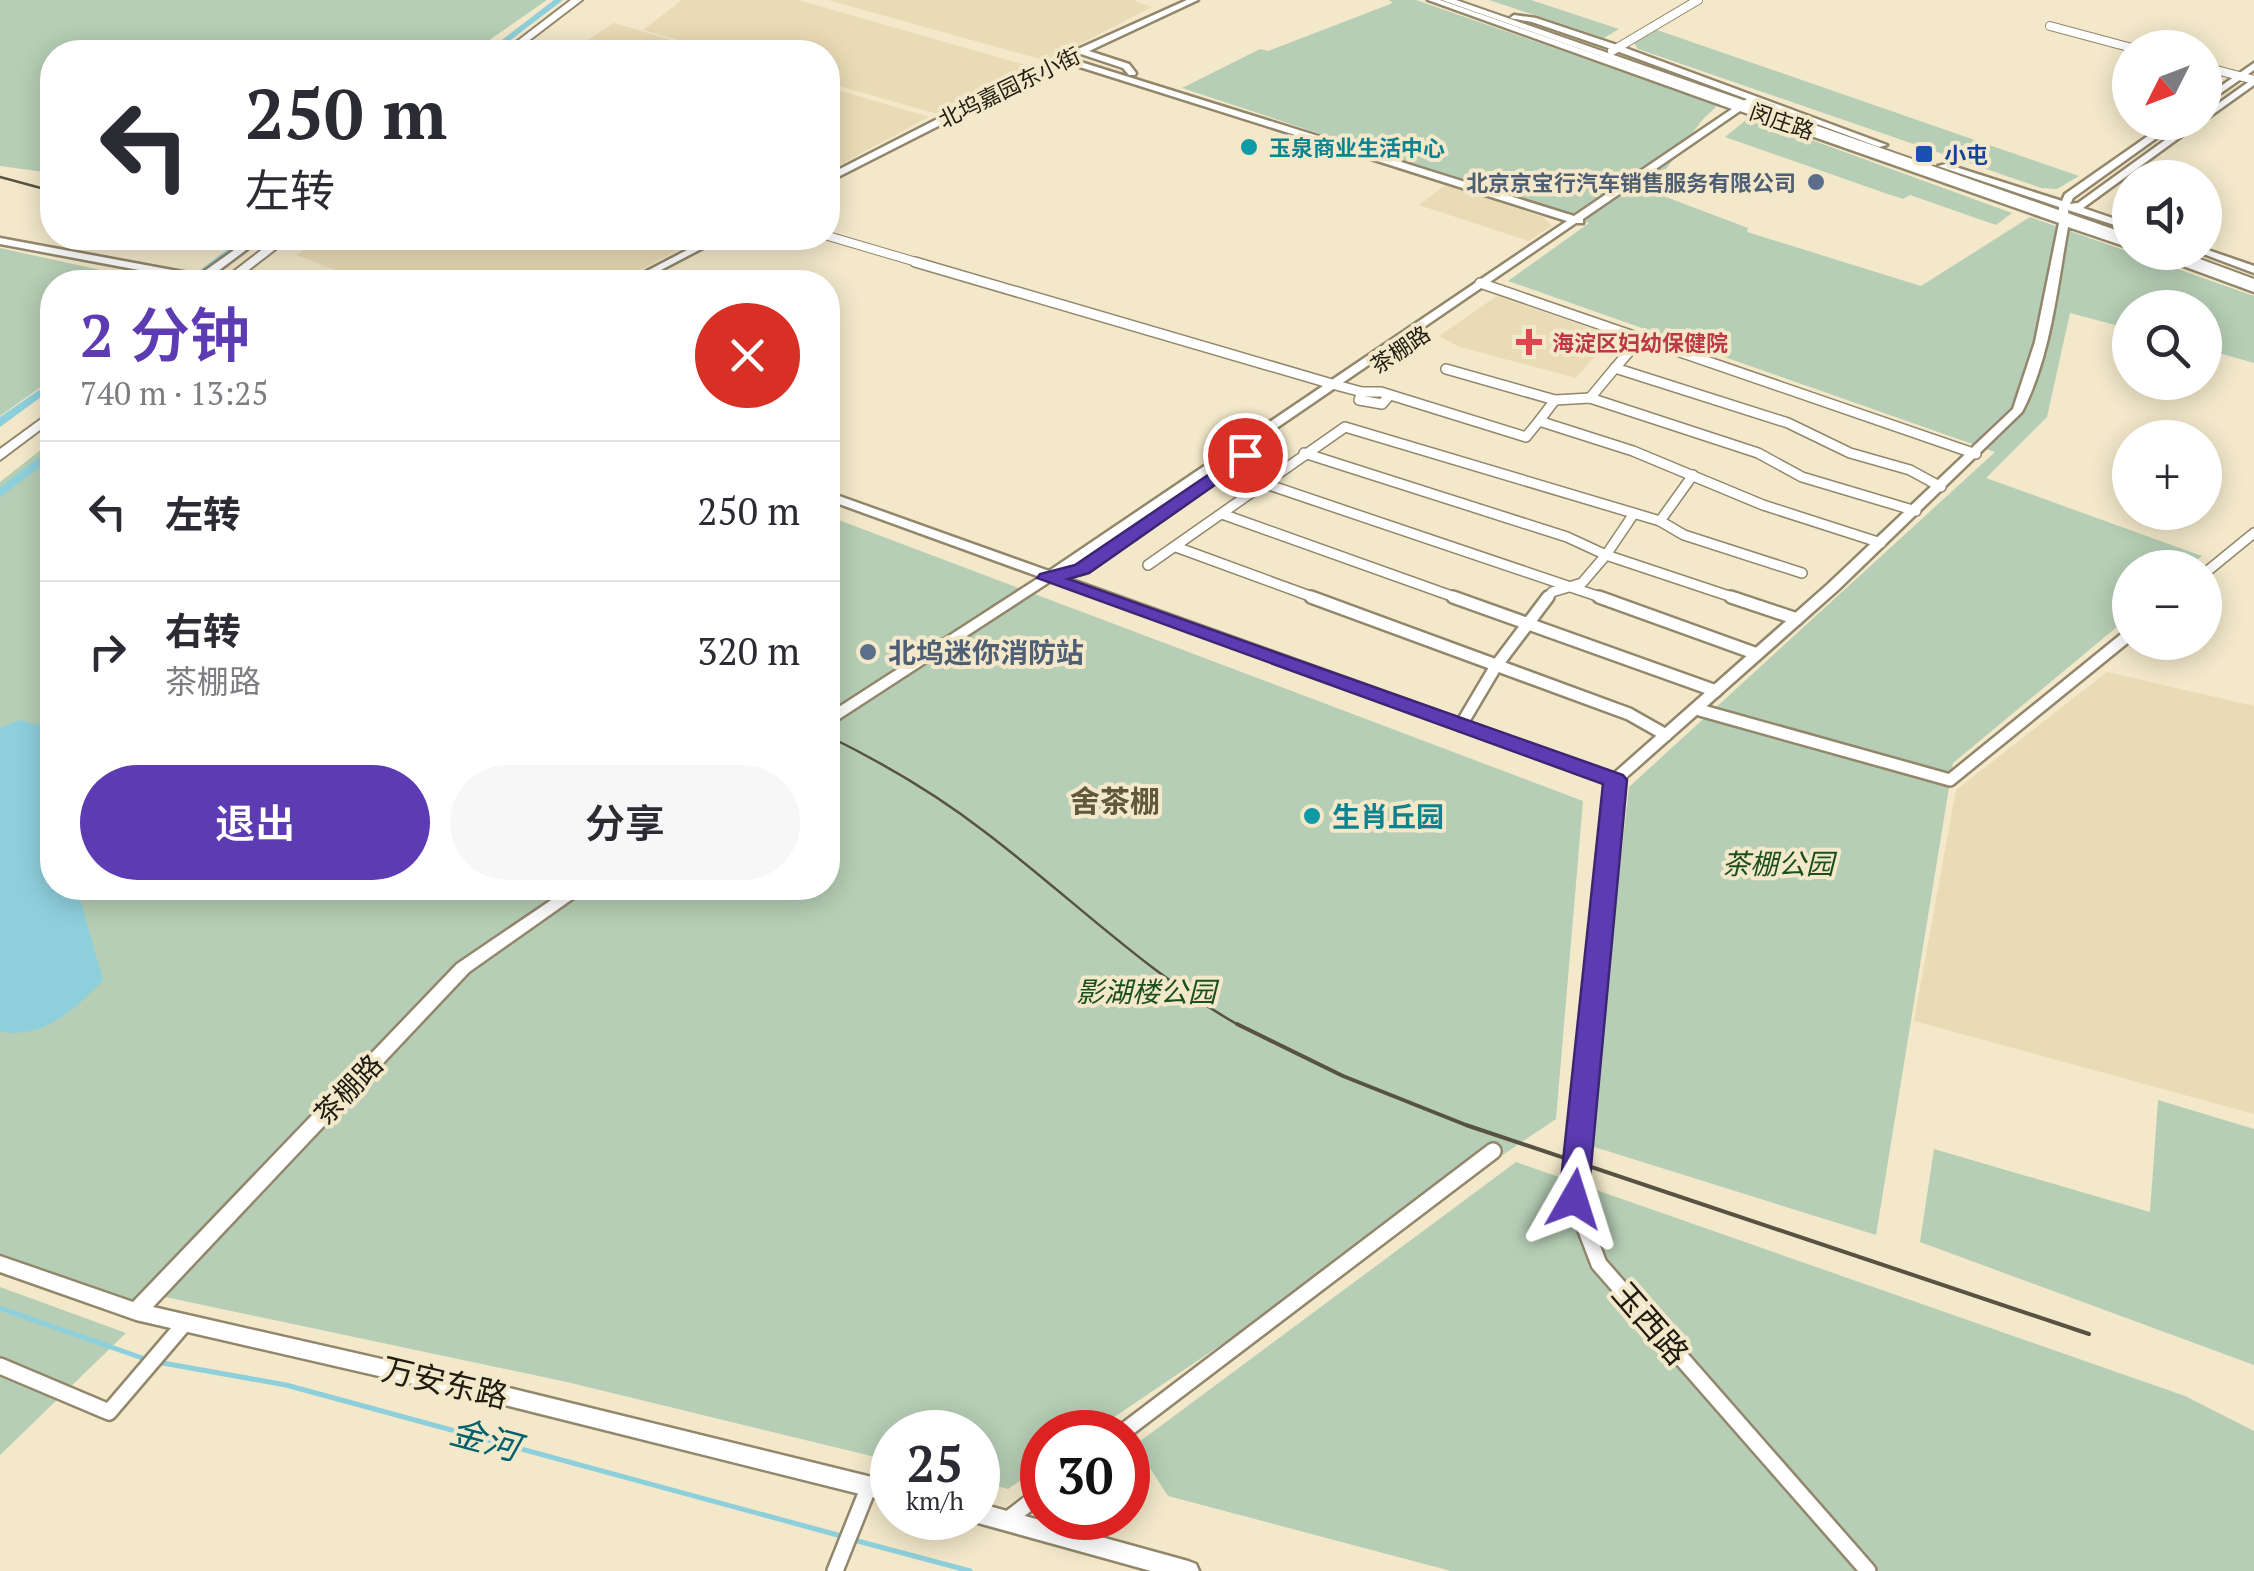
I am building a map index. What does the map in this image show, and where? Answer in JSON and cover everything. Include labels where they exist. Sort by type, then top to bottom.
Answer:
[{"type":"main road","points":[[524,40],[577,0]]},
{"type":"main road","points":[[538,40],[590,0]]},
{"type":"main road","name":"闵庄路","points":[[1447,0],[2066,211]]},
{"type":"main road","name":"闵庄路","points":[[1460,0],[1614,49],[1746,103],[1879,142],[2112,229]]},
{"type":"main road","points":[[226,270],[253,250]]},
{"type":"main road","points":[[242,270],[268,250]]},
{"type":"main road","points":[[2222,266],[2254,279]]},
{"type":"main road","points":[[2222,269],[2254,279]]},
{"type":"main road","points":[[0,442],[40,411]]},
{"type":"main road","points":[[0,456],[40,425]]},
{"type":"street","name":"北坞嘉园东小街","points":[[840,174],[1063,59],[1194,0]]},
{"type":"street","name":"闵庄路","points":[[1432,0],[1746,103]]},
{"type":"street","points":[[1614,49],[1698,0]]},
{"type":"street","points":[[2050,26],[2112,43]]},
{"type":"street","name":"闵庄路","points":[[1614,49],[1879,142]]},
{"type":"street","points":[[1081,51],[1126,66],[1138,80]]},
{"type":"street","points":[[1063,59],[1578,220]]},
{"type":"street","points":[[2222,89],[2254,66]]},
{"type":"street","points":[[2222,71],[2254,80]]},
{"type":"street","points":[[2222,104],[2254,80]]},
{"type":"street","name":"茶棚路","points":[[840,712],[1047,578],[1082,569],[1578,220],[1742,115],[1746,103]]},
{"type":"street","points":[[840,500],[1615,780],[1916,511],[2018,410],[2027,391],[2069,196],[2149,140]]},
{"type":"street","points":[[2066,211],[2089,201],[2172,140]]},
{"type":"street","points":[[0,240],[40,248]]},
{"type":"street","points":[[840,240],[1338,386],[1362,392],[1374,390],[1526,437],[1555,400]]},
{"type":"street","points":[[51,250],[154,270]]},
{"type":"street","points":[[223,270],[244,250]]},
{"type":"street","points":[[655,270],[694,250]]},
{"type":"street","points":[[2222,262],[2254,279]]},
{"type":"street","points":[[2219,270],[2254,279]]},
{"type":"street","points":[[1486,285],[1976,454]]},
{"type":"street","points":[[1590,398],[1641,338]]},
{"type":"street","points":[[1615,368],[1788,422],[1850,453],[1910,470],[1941,487]]},
{"type":"street","points":[[1446,369],[1555,400],[1590,398],[1758,453],[1802,477],[1916,511]]},
{"type":"street","points":[[1362,392],[1359,400],[1373,406],[1382,404],[1389,396]]},
{"type":"street","points":[[1539,421],[1633,451],[1763,504],[1881,543]]},
{"type":"street","points":[[1148,565],[1344,427],[1660,521],[1684,535],[1802,573]]},
{"type":"street","points":[[1304,454],[1567,537],[1606,555],[1797,619]]},
{"type":"street","points":[[1660,521],[1693,475]]},
{"type":"street","points":[[1263,483],[1757,654]]},
{"type":"street","points":[[840,510],[1016,574],[1047,578]]},
{"type":"street","points":[[1222,514],[1716,691]]},
{"type":"street","points":[[1461,725],[1496,666],[1552,592],[1582,583],[1633,515]]},
{"type":"street","points":[[2222,559],[2254,533]]},
{"type":"street","points":[[1176,546],[1629,714],[1666,736]]},
{"type":"street","points":[[1696,709],[1950,780],[2112,649]]},
{"type":"street","name":"玉西路","points":[[1615,780],[1574,1199],[1599,1264],[1868,1571]]},
{"type":"street","name":"茶棚路","points":[[136,1312],[463,968],[562,900]]},
{"type":"street","points":[[1150,1411],[1493,1150]]},
{"type":"street","name":"万安东路","points":[[0,1264],[136,1312],[513,1398],[869,1486]]},
{"type":"street","points":[[0,1366],[109,1412],[185,1323]]},
{"type":"street","points":[[836,1569],[869,1486]]},
{"type":"street","points":[[1007,1520],[1020,1510]]},
{"type":"street","points":[[1000,1518],[1188,1571]]},
{"type":"shaded area","points":[[682,0],[798,0],[1032,67],[937,114],[840,86],[840,40],[679,40],[643,30]]},
{"type":"shaded area","points":[[828,0],[1133,0],[1152,7],[1047,61]]},
{"type":"shaded area","points":[[614,23],[671,40],[588,40]]},
{"type":"shaded area","points":[[840,91],[929,117],[840,165]]},
{"type":"shaded area","points":[[1445,185],[1543,217],[1552,226],[1528,241],[1419,205]]},
{"type":"shaded area","points":[[304,250],[679,250],[639,270],[335,270],[297,255]]},
{"type":"shaded area","name":"海淀区妇幼保健院","points":[[1497,296],[1613,336],[1576,378],[1460,347],[1439,336]]},
{"type":"shaded area","points":[[2107,672],[2254,706],[2254,1114],[1914,1021],[1956,790]]},
{"type":"green space","points":[[0,0],[547,0],[489,40],[40,40],[40,171],[0,166]]},
{"type":"green space","name":"茶棚公园","points":[[1389,0],[1416,0],[1712,103],[1716,107],[1650,191],[1748,228],[1747,232],[1921,286],[2030,217],[2112,246],[2112,270],[2180,270],[2254,296],[2254,363],[2222,354],[2222,290],[2112,290],[2112,324],[2070,313],[2047,417],[1986,478],[2112,524],[2112,530],[2130,530],[2185,550],[2112,550],[2112,631],[1953,763],[1876,1235],[1588,1145],[1629,787],[1995,452],[1508,281],[1589,223],[1182,88],[1260,49],[1268,51],[1393,3]]},
{"type":"green space","points":[[1489,0],[1531,0],[1619,29],[1604,38]]},
{"type":"green space","points":[[1657,30],[2079,176],[2057,189],[2041,188],[1638,49],[1634,43]]},
{"type":"green space","points":[[1746,120],[1762,122],[2012,213],[1996,225],[1910,195],[1903,199],[1725,137]]},
{"type":"green space","points":[[0,248],[100,270],[40,270],[40,388],[0,416]]},
{"type":"green space","name":"影湖楼公园","points":[[40,450],[40,900],[840,900],[840,521],[1583,801],[1556,1119],[1125,1410],[1020,1410],[1020,1481],[1008,1489],[1000,1487],[1000,1410],[870,1410],[870,1456],[567,1382],[151,1294],[131,1303],[0,1257],[0,482]]},
{"type":"green space","points":[[2158,1100],[2254,1129],[2254,1365],[1920,1242],[1934,1149],[2150,1212]]},
{"type":"green space","points":[[1516,1162],[2185,1396],[2254,1431],[2254,1571],[1451,1571],[1168,1496],[1150,1468],[1150,1434]]},
{"type":"green space","points":[[0,1287],[126,1333],[0,1455]]},
{"type":"water","points":[[20,720],[40,726],[40,900],[80,900],[103,980],[57,1020],[15,1033],[0,1031],[0,728]]},
{"type":"waterway","points":[[506,40],[559,0]]},
{"type":"waterway","points":[[205,270],[233,250]]},
{"type":"waterway","points":[[0,423],[40,393]]},
{"type":"waterway","points":[[0,493],[40,461]]},
{"type":"waterway","name":"金河","points":[[0,1308],[148,1360]]},
{"type":"waterway","name":"金河","points":[[157,1362],[286,1385],[845,1537]]},
{"type":"waterway","name":"金河","points":[[854,1540],[970,1571]]},
{"type":"tram line","points":[[0,177],[40,188]]},
{"type":"tram line","points":[[840,742],[948,805],[1142,959],[1237,1024]]},
{"type":"tram line","points":[[1237,1024],[1343,1076],[1466,1125],[2089,1334]]},
{"type":"tram line","points":[[1237,1024],[1242,1027]]},
{"type":"place","name":"玉泉商业生活中心","points":[[1249,147]]},
{"type":"place","name":"小屯","points":[[1924,154]]},
{"type":"place","name":"北京京宝行汽车销售服务有限公司","points":[[1816,182]]},
{"type":"place","name":"海淀区妇幼保健院","points":[[1529,342]]},
{"type":"place","name":"北坞迷你消防站","points":[[868,652]]},
{"type":"place","name":"生肖丘园","points":[[1312,816]]},
{"type":"district","name":"舍茶棚","points":[[1115,801]]},
{"type":"route","points":[[1245,455],[1082,569],[1047,578],[1615,780],[1574,1199]]}]
